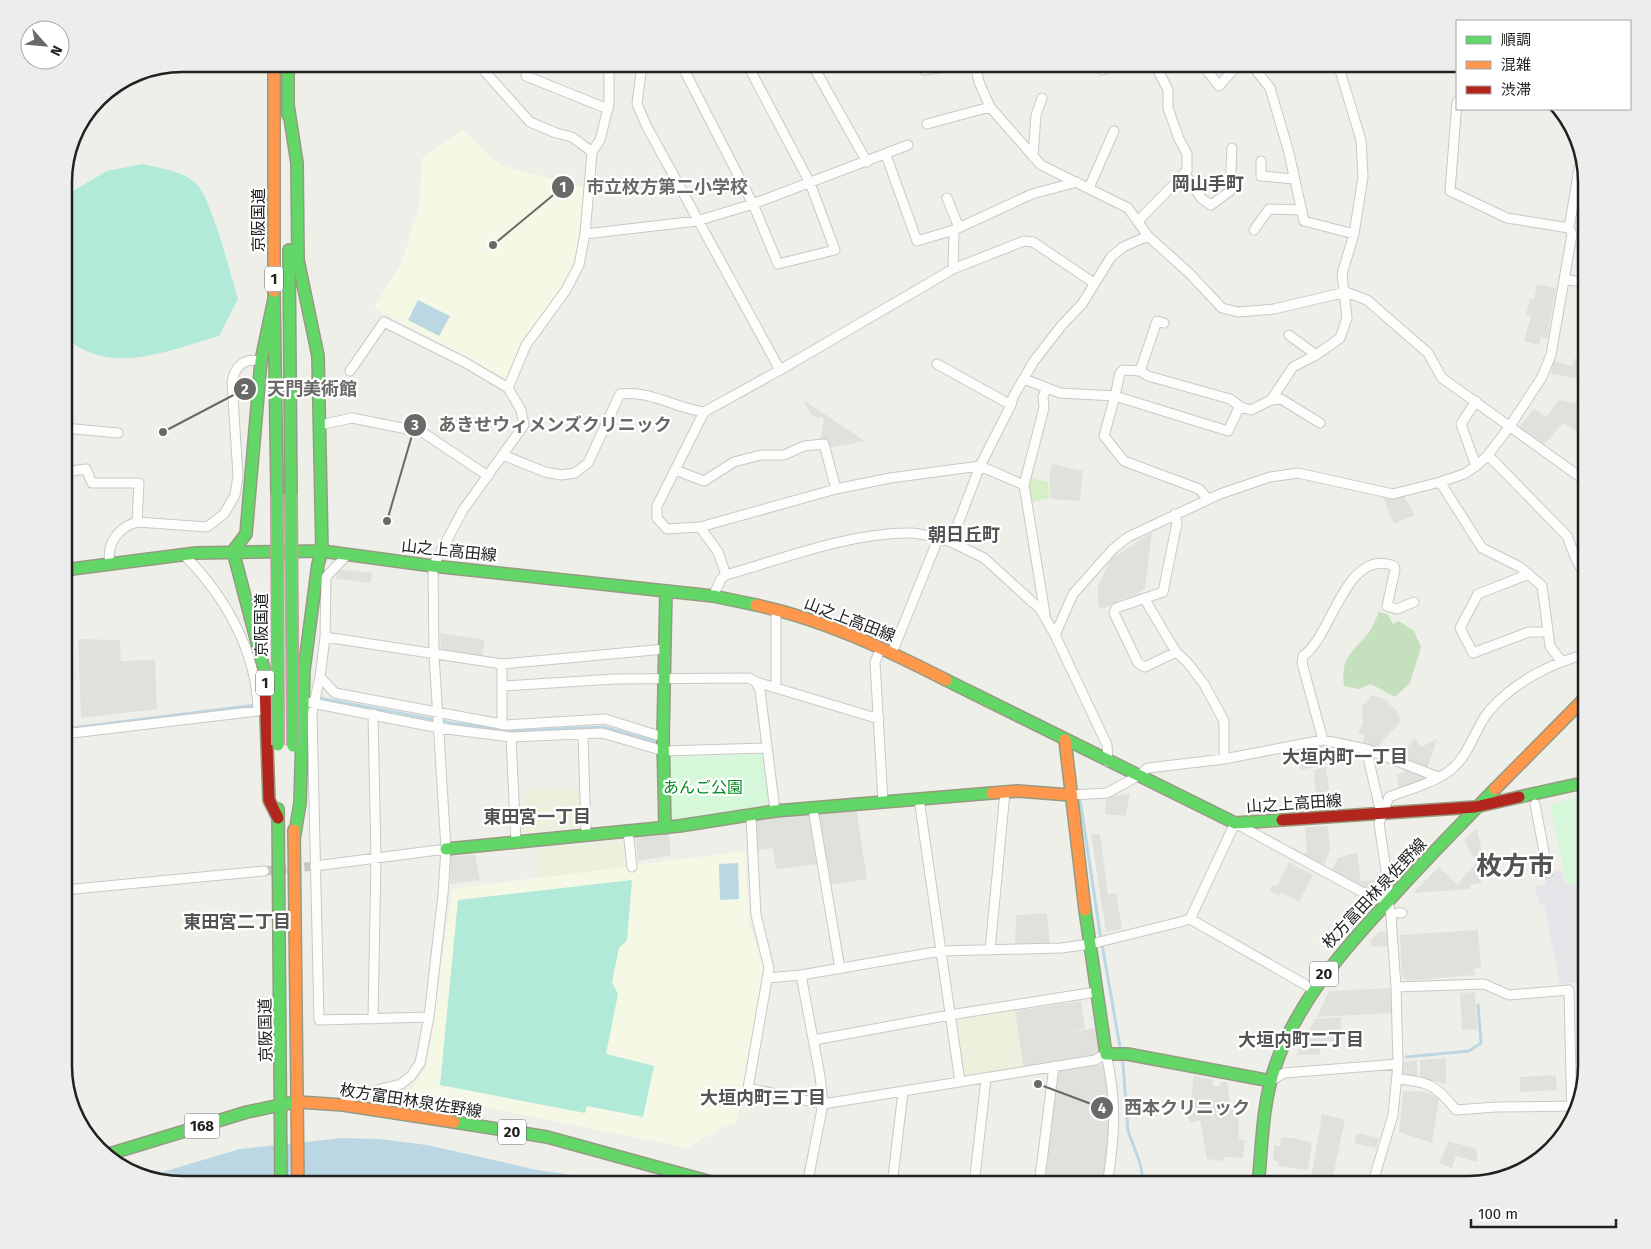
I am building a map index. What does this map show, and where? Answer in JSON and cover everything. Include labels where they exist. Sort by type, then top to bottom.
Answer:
[{"type":"main road","name":"京阪国道","points":[[274,72],[281,1176]]},
{"type":"main road","name":"京阪国道","points":[[288,72],[298,1176]]},
{"type":"main road","points":[[288,105],[297,163],[298,260],[318,356],[322,551],[318,564],[304,670],[300,803],[294,839]]},
{"type":"main road","name":"1","points":[[274,299],[261,361],[246,534],[233,551],[265,673],[270,800],[278,818]]},
{"type":"main road","name":"山之上高田線","points":[[73,569],[233,551],[322,551],[433,566],[713,596],[776,610],[826,625],[887,650],[1108,762],[1235,823],[1476,807],[1578,784]]},
{"type":"main road","points":[[665,828],[663,737],[666,591]]},
{"type":"main road","name":"枚方富田林泉佐野線","points":[[1259,1176],[1270,1081],[1291,1027],[1313,989],[1335,958],[1388,901],[1476,807],[1578,705]]},
{"type":"main road","points":[[1065,740],[1070,795],[1097,942],[1096,992],[1111,1054],[1127,1054],[1270,1081]]},
{"type":"main road","points":[[446,849],[665,828],[775,811],[1005,792],[1070,795]]},
{"type":"main road","name":"枚方富田林泉佐野線","points":[[298,1102],[344,1105],[547,1137],[689,1176]]},
{"type":"main road","name":"168","points":[[114,1153],[282,1103],[298,1102]]},
{"type":"street","points":[[528,72],[526,76],[608,109]]},
{"type":"street","points":[[508,388],[526,345],[566,290],[579,266],[585,234],[592,152],[600,140],[608,109],[609,72]]},
{"type":"street","points":[[641,72],[637,104],[697,221],[780,370]]},
{"type":"street","points":[[685,72],[754,204],[778,264],[835,250],[810,183],[751,72]]},
{"type":"street","points":[[816,72],[867,162]]},
{"type":"street","points":[[977,72],[990,107],[1041,165],[1128,208],[1148,236],[1190,274],[1222,308],[1238,312],[1274,309],[1346,292],[1367,300],[1428,353],[1442,378],[1476,400],[1578,475]]},
{"type":"street","points":[[1138,221],[1186,171],[1187,154],[1179,139],[1168,108],[1168,90],[1160,72]]},
{"type":"street","points":[[1208,72],[1219,86],[1231,72]]},
{"type":"street","points":[[1257,72],[1270,88],[1288,149],[1304,221],[1354,234]]},
{"type":"street","points":[[1208,499],[1199,489],[1124,461],[1104,436],[1120,373],[1123,370],[1140,371],[1148,376],[1230,399],[1241,407],[1252,410],[1271,400],[1293,367],[1334,343],[1343,332],[1347,318],[1346,292],[1342,274],[1354,234],[1363,177],[1362,140],[1341,72]]},
{"type":"street","points":[[486,73],[530,122],[556,134],[572,137],[592,152]]},
{"type":"street","points":[[1033,157],[1036,115],[1042,98]]},
{"type":"street","points":[[928,124],[990,107]]},
{"type":"street","points":[[1456,110],[1450,191],[1507,218],[1569,228]]},
{"type":"street","points":[[1089,188],[1114,131]]},
{"type":"street","points":[[585,234],[697,221],[754,204],[908,145]]},
{"type":"street","points":[[1184,173],[1202,199],[1211,205],[1230,191],[1232,148]]},
{"type":"street","points":[[886,155],[918,241],[957,229],[1032,194],[1077,182]]},
{"type":"street","points":[[1261,161],[1261,176],[1294,179]]},
{"type":"street","points":[[1055,635],[1073,594],[1098,563],[1128,537],[1208,499],[1270,477],[1298,473],[1393,494],[1464,474],[1476,466],[1488,455],[1510,426],[1542,377],[1551,356],[1572,234],[1569,228],[1578,175]]},
{"type":"street","points":[[947,198],[957,229],[953,269]]},
{"type":"street","points":[[1254,230],[1269,209],[1302,210]]},
{"type":"street","points":[[951,542],[980,466],[1011,405],[1013,397],[1024,379],[1062,325],[1082,304],[1111,257],[1123,247],[1148,236]]},
{"type":"street","points":[[1024,485],[980,466],[890,478],[836,489],[700,527],[667,529],[657,518],[657,506],[704,412],[953,269],[1024,240],[1033,242],[1094,282]]},
{"type":"street","points":[[1564,279],[1578,281]]},
{"type":"street","points":[[1140,371],[1157,321]]},
{"type":"street","points":[[344,1105],[349,1097],[402,1084],[420,1064],[429,1017],[443,894],[446,849],[434,654],[433,566],[463,510],[524,425],[520,410],[508,388],[466,362],[384,322],[350,371]]},
{"type":"street","points":[[1289,335],[1316,355]]},
{"type":"street","points":[[110,564],[109,546],[116,535],[126,526],[137,522],[207,527],[224,514],[235,495],[238,476],[233,373],[241,363],[252,359],[261,361]]},
{"type":"street","points":[[937,364],[1011,405]]},
{"type":"street","points":[[1024,379],[1060,393],[1115,396],[1228,431],[1241,407]]},
{"type":"street","points":[[1046,389],[1043,397],[1044,408],[1024,485],[1046,619]]},
{"type":"street","points":[[503,456],[546,472],[561,475],[575,473],[588,463],[620,394],[647,395],[689,410],[704,412]]},
{"type":"street","points":[[1271,400],[1282,399],[1320,423]]},
{"type":"street","points":[[1476,400],[1461,427],[1476,466]]},
{"type":"street","points":[[320,425],[352,418],[422,432],[488,476]]},
{"type":"street","points":[[73,429],[118,433]]},
{"type":"street","points":[[675,470],[704,481],[734,462],[761,455],[784,455],[804,446],[824,444],[836,489]]},
{"type":"street","points":[[1488,455],[1567,536],[1578,563]]},
{"type":"street","points":[[73,471],[86,469],[92,483],[139,483],[137,522]]},
{"type":"street","points":[[1440,482],[1482,548],[1520,567],[1542,586],[1550,646],[1561,661]]},
{"type":"street","points":[[1175,514],[1177,523],[1163,592],[1116,608],[1114,613],[1138,663],[1145,667],[1176,652]]},
{"type":"street","points":[[700,527],[718,552],[726,575]]},
{"type":"street","points":[[713,596],[721,579],[726,575],[817,548],[878,536],[912,533],[951,542],[984,558],[1040,609],[1055,635],[1107,744],[1108,762]]},
{"type":"street","points":[[883,802],[875,662],[887,650],[938,539]]},
{"type":"street","points":[[348,554],[326,577],[325,638],[320,677],[311,702],[319,1020],[429,1017]]},
{"type":"street","points":[[73,733],[258,710],[258,693],[244,645],[206,577],[184,555]]},
{"type":"street","points":[[1323,740],[1323,733],[1302,663],[1303,656],[1312,649],[1337,602],[1365,566],[1378,562],[1394,566],[1395,570],[1387,606],[1394,609],[1414,602]]},
{"type":"street","points":[[1529,574],[1478,594],[1460,628],[1473,653],[1529,632],[1548,632]]},
{"type":"street","points":[[1144,598],[1176,652],[1187,662],[1204,684],[1224,722],[1224,759]]},
{"type":"street","points":[[776,610],[776,688]]},
{"type":"street","points":[[325,638],[502,664],[665,649]]},
{"type":"street","points":[[1375,1176],[1393,1115],[1398,1064],[1396,988],[1388,885],[1379,823],[1381,813],[1389,797],[1438,777],[1455,766],[1490,711],[1542,669],[1578,656]]},
{"type":"street","points":[[502,664],[502,725]]},
{"type":"street","points":[[320,677],[335,693],[502,725],[605,719],[663,737]]},
{"type":"street","points":[[502,686],[615,679],[749,678],[756,682],[878,719]]},
{"type":"street","points":[[756,682],[760,690],[775,811]]},
{"type":"street","points":[[311,702],[439,727],[511,737],[602,733],[664,751],[767,748]]},
{"type":"street","points":[[374,1019],[378,715],[381,702]]},
{"type":"street","points":[[583,734],[586,836]]},
{"type":"street","points":[[511,737],[516,842]]},
{"type":"street","points":[[1070,795],[1107,793],[1138,776],[1148,768],[1224,759],[1323,740],[1366,749],[1438,777]]},
{"type":"street","points":[[1366,749],[1381,813]]},
{"type":"street","points":[[990,950],[1005,792]]},
{"type":"street","points":[[919,799],[960,1082]]},
{"type":"street","points":[[1535,804],[1548,874]]},
{"type":"street","points":[[813,809],[840,969]]},
{"type":"street","points":[[752,816],[756,915],[769,968],[748,1088],[823,1104],[1096,1060],[1111,1054],[1114,1148],[1109,1176]]},
{"type":"street","points":[[1190,919],[1235,823],[1362,892],[1388,901]]},
{"type":"street","points":[[628,831],[632,867]]},
{"type":"street","points":[[315,866],[446,849]]},
{"type":"street","points":[[73,889],[264,871]]},
{"type":"street","points":[[767,978],[840,969],[941,951],[1061,948],[1097,942],[1190,919],[1313,989]]},
{"type":"street","points":[[801,975],[814,1040],[823,1104],[809,1176]]},
{"type":"street","points":[[1396,988],[1484,984],[1508,994],[1568,987],[1575,1092]]},
{"type":"street","points":[[814,1040],[950,1015],[1096,992]]},
{"type":"street","points":[[1270,1081],[1284,1074],[1398,1064]]},
{"type":"street","points":[[1040,1176],[1054,1066]]},
{"type":"street","points":[[975,1176],[986,1079]]},
{"type":"street","points":[[1396,1079],[1421,1080],[1440,1090],[1456,1110],[1571,1106]]},
{"type":"street","points":[[893,1176],[903,1092]]},
{"type":"shaded area","points":[[463,130],[500,165],[584,188],[582,230],[575,262],[561,288],[522,340],[507,379],[374,308],[402,261],[419,209],[422,158]]},
{"type":"shaded area","points":[[1537,284],[1556,288],[1547,339],[1541,337],[1539,345],[1524,341],[1531,316],[1526,315],[1530,299],[1534,299]]},
{"type":"shaded area","points":[[1575,358],[1578,359],[1578,378],[1551,374],[1554,361],[1572,366]]},
{"type":"shaded area","points":[[803,400],[865,441],[829,448],[821,438],[824,420],[822,416],[818,418],[812,415]]},
{"type":"shaded area","points":[[1559,400],[1578,403],[1578,432],[1563,423],[1544,445],[1519,427],[1534,409],[1546,417]]},
{"type":"shaded area","points":[[1052,464],[1083,471],[1080,501],[1051,499],[1049,476]]},
{"type":"shaded area","points":[[1382,495],[1403,495],[1415,515],[1394,524]]},
{"type":"shaded area","points":[[1152,532],[1145,588],[1136,595],[1119,600],[1103,609],[1098,606],[1098,586],[1111,559]]},
{"type":"shaded area","points":[[337,569],[372,573],[371,583],[336,579]]},
{"type":"shaded area","points":[[440,633],[485,640],[482,656],[441,650]]},
{"type":"shaded area","points":[[78,639],[120,640],[121,661],[155,660],[157,709],[81,718]]},
{"type":"shaded area","points":[[1372,695],[1384,699],[1397,711],[1401,722],[1382,741],[1377,750],[1363,744],[1364,736],[1358,733],[1363,723],[1362,706]]},
{"type":"shaded area","points":[[1414,738],[1421,747],[1437,739],[1427,769],[1402,756]]},
{"type":"shaded area","points":[[1323,745],[1326,765],[1300,770],[1297,749]]},
{"type":"shaded area","points":[[1326,767],[1331,803],[1316,804],[1314,770]]},
{"type":"shaded area","points":[[1411,768],[1421,772],[1424,778],[1399,790],[1397,775]]},
{"type":"shaded area","points":[[580,788],[581,827],[521,834],[520,802],[525,802],[525,790]]},
{"type":"shaded area","points":[[1130,794],[1126,816],[1105,814],[1106,797]]},
{"type":"shaded area","points":[[856,808],[867,879],[829,885],[817,812]]},
{"type":"shaded area","points":[[810,813],[818,864],[776,869],[773,848],[757,850],[755,820]]},
{"type":"shaded area","points":[[1328,826],[1330,850],[1324,866],[1304,855],[1307,850],[1305,827]]},
{"type":"shaded area","points":[[1477,828],[1487,877],[1481,878],[1481,883],[1470,885],[1470,889],[1413,893],[1439,867],[1457,884],[1473,867],[1476,861],[1464,840]]},
{"type":"shaded area","points":[[669,833],[671,855],[638,861],[636,836]]},
{"type":"shaded area","points":[[1091,834],[1100,834],[1108,894],[1116,893],[1122,929],[1106,932]]},
{"type":"shaded area","points":[[621,841],[626,867],[537,878],[535,849]]},
{"type":"shaded area","points":[[745,851],[750,928],[765,968],[736,1124],[721,1128],[688,1148],[409,1092],[427,1066],[452,889]]},
{"type":"shaded area","points":[[1357,852],[1361,881],[1382,879],[1382,886],[1373,894],[1332,871],[1338,858]]},
{"type":"shaded area","points":[[475,855],[480,880],[450,884],[451,856]]},
{"type":"shaded area","points":[[1289,862],[1313,875],[1299,902],[1281,892],[1279,896],[1269,891],[1273,885],[1277,886]]},
{"type":"shaded area","points":[[1562,870],[1566,886],[1578,883],[1578,982],[1560,984],[1544,904],[1539,904],[1535,886],[1546,884],[1544,874]]},
{"type":"shaded area","points":[[1047,913],[1050,943],[1015,944],[1016,915]]},
{"type":"shaded area","points":[[1478,930],[1481,967],[1474,969],[1475,975],[1407,981],[1402,977],[1400,935]]},
{"type":"shaded area","points":[[1379,932],[1387,932],[1387,946],[1373,947],[1370,941]]},
{"type":"shaded area","points":[[1393,988],[1393,1013],[1317,1017],[1329,991]]},
{"type":"shaded area","points":[[1475,992],[1477,1029],[1462,1030],[1460,993]]},
{"type":"shaded area","points":[[1081,1001],[1085,1029],[1054,1034],[1098,1028],[1101,1053],[1095,1060],[1024,1069],[1015,1011]]},
{"type":"shaded area","points":[[1015,1011],[1024,1069],[963,1078],[955,1020]]},
{"type":"shaded area","points":[[1341,1017],[1342,1041],[1303,1043],[1315,1019]]},
{"type":"shaded area","points":[[1302,1044],[1321,1044],[1320,1054],[1297,1055]]},
{"type":"shaded area","points":[[1446,1058],[1446,1084],[1420,1077],[1420,1060]]},
{"type":"shaded area","points":[[1417,1060],[1417,1076],[1403,1077],[1403,1062]]},
{"type":"shaded area","points":[[1105,1064],[1109,1094],[1110,1148],[1105,1176],[1044,1176],[1059,1071]]},
{"type":"shaded area","points":[[1556,1075],[1557,1090],[1520,1092],[1520,1077]]},
{"type":"shaded area","points":[[1194,1076],[1213,1080],[1212,1086],[1220,1086],[1221,1082],[1227,1082],[1231,1108],[1239,1108],[1239,1139],[1245,1140],[1243,1158],[1224,1157],[1223,1161],[1207,1159],[1200,1120],[1190,1123],[1188,1118]]},
{"type":"shaded area","points":[[1403,1091],[1425,1092],[1439,1098],[1432,1143],[1399,1132]]},
{"type":"shaded area","points":[[1322,1114],[1345,1120],[1333,1175],[1312,1176]]},
{"type":"shaded area","points":[[1357,1133],[1379,1138],[1376,1148],[1354,1143]]},
{"type":"shaded area","points":[[1281,1138],[1295,1138],[1312,1143],[1308,1170],[1278,1166],[1279,1162],[1273,1160],[1274,1145],[1280,1146]]},
{"type":"shaded area","points":[[1448,1141],[1477,1149],[1477,1162],[1456,1156],[1452,1168],[1440,1163]]},
{"type":"green space","points":[[142,164],[184,176],[196,183],[202,191],[226,256],[238,299],[219,336],[159,353],[140,357],[120,358],[101,356],[82,349],[73,343],[73,191],[107,171]]},
{"type":"green space","points":[[1027,477],[1048,482],[1050,498],[1028,503]]},
{"type":"green space","points":[[1379,612],[1387,614],[1393,624],[1399,621],[1414,631],[1421,647],[1410,683],[1395,697],[1371,684],[1359,689],[1344,686],[1345,663],[1370,631]]},
{"type":"green space","name":"あんご公園","points":[[763,754],[771,808],[669,823],[670,757]]},
{"type":"green space","points":[[1578,797],[1578,883],[1567,886],[1550,805]]},
{"type":"green space","points":[[632,880],[627,940],[619,948],[612,982],[618,994],[606,1054],[654,1066],[643,1117],[587,1106],[585,1113],[440,1085],[458,900]]},
{"type":"water","points":[[418,300],[450,316],[439,336],[408,320]]},
{"type":"water","points":[[738,863],[739,899],[720,900],[719,864]]},
{"type":"water","points":[[342,1138],[379,1139],[427,1145],[537,1170],[580,1176],[176,1176],[158,1173],[240,1149]]},
{"type":"waterway","points":[[319,698],[452,723],[514,731],[604,727],[659,743]]},
{"type":"waterway","points":[[73,728],[256,705]]},
{"type":"waterway","points":[[1080,799],[1100,933],[1123,1064],[1128,1131],[1140,1163],[1142,1176]]},
{"type":"waterway","points":[[1406,1057],[1469,1051],[1481,1043],[1478,1005]]},
{"type":"tunnel","points":[[264,871],[315,866]]},
{"type":"traffic: fast","points":[[288,72],[288,115]]},
{"type":"traffic: fast","points":[[288,105],[297,163],[298,260],[318,356],[322,551],[318,564],[304,670],[300,803],[294,839]]},
{"type":"traffic: fast","points":[[289,250],[291,494]]},
{"type":"traffic: fast","points":[[274,291],[277,495]]},
{"type":"traffic: fast","points":[[265,687],[265,673],[233,551],[246,534],[261,361],[274,299]]},
{"type":"traffic: fast","points":[[291,494],[293,746]]},
{"type":"traffic: fast","points":[[277,495],[278,745]]},
{"type":"traffic: fast","points":[[73,569],[196,553],[322,551],[433,566],[713,596],[756,605]]},
{"type":"traffic: fast","points":[[665,828],[663,737],[666,591]]},
{"type":"traffic: fast","points":[[946,680],[1235,823],[1282,820]]},
{"type":"traffic: fast","points":[[1519,797],[1578,784]]},
{"type":"traffic: fast","points":[[1259,1176],[1264,1115],[1269,1087],[1282,1049],[1305,1005],[1350,944],[1424,862],[1495,789]]},
{"type":"traffic: fast","points":[[446,849],[679,826],[775,811],[992,793]]},
{"type":"traffic: fast","points":[[278,809],[281,1176]]},
{"type":"traffic: fast","points":[[1085,910],[1106,1054],[1127,1054],[1271,1081]]},
{"type":"traffic: fast","points":[[114,1152],[247,1112],[290,1103]]},
{"type":"traffic: fast","points":[[454,1122],[547,1137],[689,1176]]},
{"type":"traffic: slow","points":[[274,72],[274,291]]},
{"type":"traffic: slow","points":[[756,605],[805,618],[853,636],[946,680]]},
{"type":"traffic: slow","points":[[1495,789],[1578,705]]},
{"type":"traffic: slow","points":[[1065,740],[1085,910]]},
{"type":"traffic: slow","points":[[992,793],[1018,791],[1070,795]]},
{"type":"traffic: slow","points":[[294,830],[298,1176]]},
{"type":"traffic: slow","points":[[299,1102],[343,1105],[454,1122]]},
{"type":"traffic: jam","points":[[265,687],[269,800],[278,818]]},
{"type":"traffic: jam","points":[[1282,820],[1475,807],[1519,797]]},
{"type":"place","name":"市立枚方第二小学校","points":[[493,245]]},
{"type":"place","name":"天門美術館","points":[[163,432]]},
{"type":"place","name":"あきせウィメンズクリニック","points":[[387,521]]},
{"type":"place","name":"西本クリニック","points":[[1038,1084]]},
{"type":"district","name":"岡山手町","points":[[1208,184]]},
{"type":"district","name":"朝日丘町","points":[[964,535]]},
{"type":"district","name":"大垣内町一丁目","points":[[1345,757]]},
{"type":"district","name":"東田宮一丁目","points":[[537,817]]},
{"type":"district","name":"枚方市","points":[[1515,866]]},
{"type":"district","name":"東田宮二丁目","points":[[237,922]]},
{"type":"district","name":"大垣内町二丁目","points":[[1301,1040]]},
{"type":"district","name":"大垣内町三丁目","points":[[763,1098]]}]
